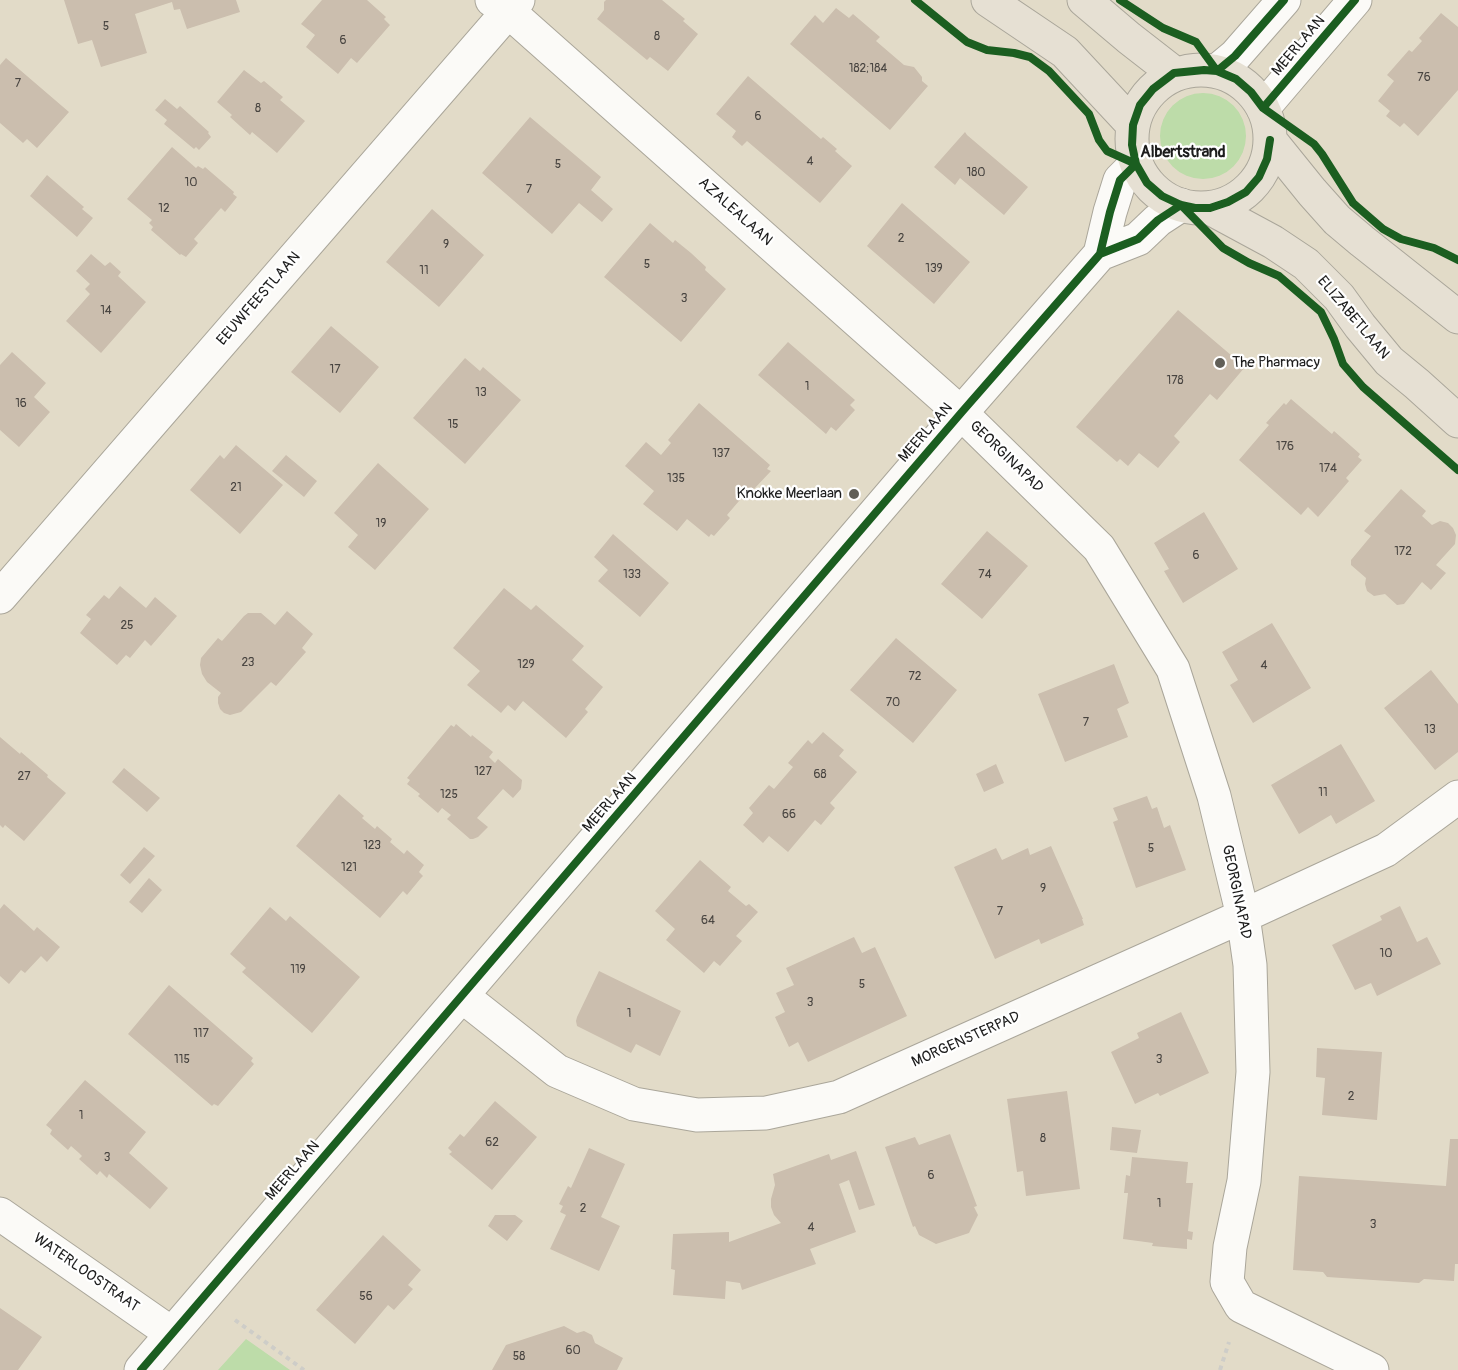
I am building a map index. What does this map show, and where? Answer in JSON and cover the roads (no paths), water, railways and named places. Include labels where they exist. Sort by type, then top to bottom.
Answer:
[{"type":"main road","points":[[988,0],[1065,52],[1133,125]]},
{"type":"main road","points":[[1084,0],[1129,39],[1174,73],[1217,71],[1244,85],[1251,92],[1266,124],[1312,192],[1337,220],[1458,317]]},
{"type":"main road","name":"ELIZABETLAAN","points":[[1174,73],[1153,89],[1140,105],[1133,125],[1132,145],[1136,164],[1147,183],[1162,196],[1196,206],[1274,242],[1306,264],[1339,297],[1389,361],[1458,421]]},
{"type":"main road","points":[[1196,206],[1228,202],[1246,192],[1259,177],[1267,159],[1266,124]]},
{"type":"street","points":[[1217,71],[1257,33],[1284,0]]},
{"type":"street","name":"MEERLAAN","points":[[1266,124],[1355,0]]},
{"type":"street","name":"AZALEALAAN","points":[[506,4],[961,413]]},
{"type":"street","name":"EEUWFEESTLAAN","points":[[0,597],[506,4]]},
{"type":"street","name":"MEERLAAN","points":[[1100,254],[1120,180],[1136,164]]},
{"type":"street","name":"MEERLAAN","points":[[141,1370],[1100,254],[1138,239],[1158,220],[1196,206]]},
{"type":"street","name":"GEORGINAPAD","points":[[961,413],[1099,548],[1173,669],[1214,796],[1244,916],[1250,965],[1253,1072],[1244,1181],[1230,1247],[1227,1282],[1241,1306],[1372,1370]]},
{"type":"street","name":"MORGENSTERPAD","points":[[462,996],[557,1071],[634,1104],[697,1115],[766,1113],[839,1097],[1244,916],[1386,850],[1458,797]]},
{"type":"street","name":"WATERLOOSTRAAT","points":[[0,1214],[171,1333]]},
{"type":"place","name":"The Pharmacy","points":[[1220,363]]},
{"type":"place","name":"Knokke Meerlaan","points":[[854,494]]},
{"type":"district","name":"Albertstrand","points":[[1183,153]]}]
